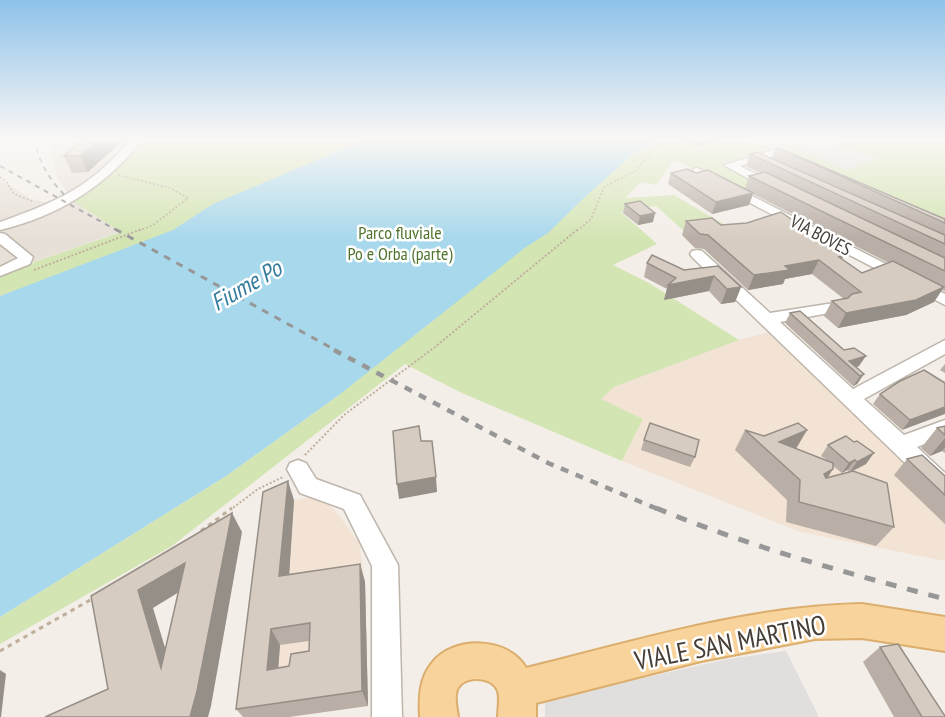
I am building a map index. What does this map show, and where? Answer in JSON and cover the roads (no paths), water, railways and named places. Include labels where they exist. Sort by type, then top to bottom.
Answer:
[{"type":"main road","name":"VIALE SAN MARTINO","points":[[517,703],[701,643],[815,622],[862,621],[945,634]]},
{"type":"main road","points":[[435,716],[440,687],[453,668],[462,661],[484,659],[495,662],[504,669],[517,703]]},
{"type":"street","points":[[0,226],[48,208],[87,188],[107,171]]},
{"type":"street","name":"VIA BOVES","points":[[698,171],[945,300]]},
{"type":"street","points":[[743,171],[781,191]]},
{"type":"street","points":[[806,227],[824,220]]},
{"type":"street","points":[[0,237],[26,257],[25,261],[0,272]]},
{"type":"street","points":[[698,254],[945,487]]},
{"type":"street","points":[[767,320],[834,308]]},
{"type":"street","points":[[851,399],[945,346]]},
{"type":"street","points":[[900,445],[945,428]]},
{"type":"street","points":[[298,469],[308,486],[352,502],[384,565],[387,717]]},
{"type":"water","name":"Fiume Po","points":[[290,171],[614,171],[548,233],[526,247],[339,395],[226,476],[0,617],[0,296],[173,230],[213,204]]},
{"type":"railway","points":[[10,171],[118,231]]},
{"type":"railway","points":[[46,171],[67,198]]},
{"type":"railway","points":[[115,229],[337,351]]},
{"type":"railway","points":[[334,350],[548,463],[660,510]]},
{"type":"railway","points":[[656,508],[763,547],[945,599]]},
{"type":"park label","name":"Parco fluviale Po e Orba (parte)","points":[[400,242]]}]
